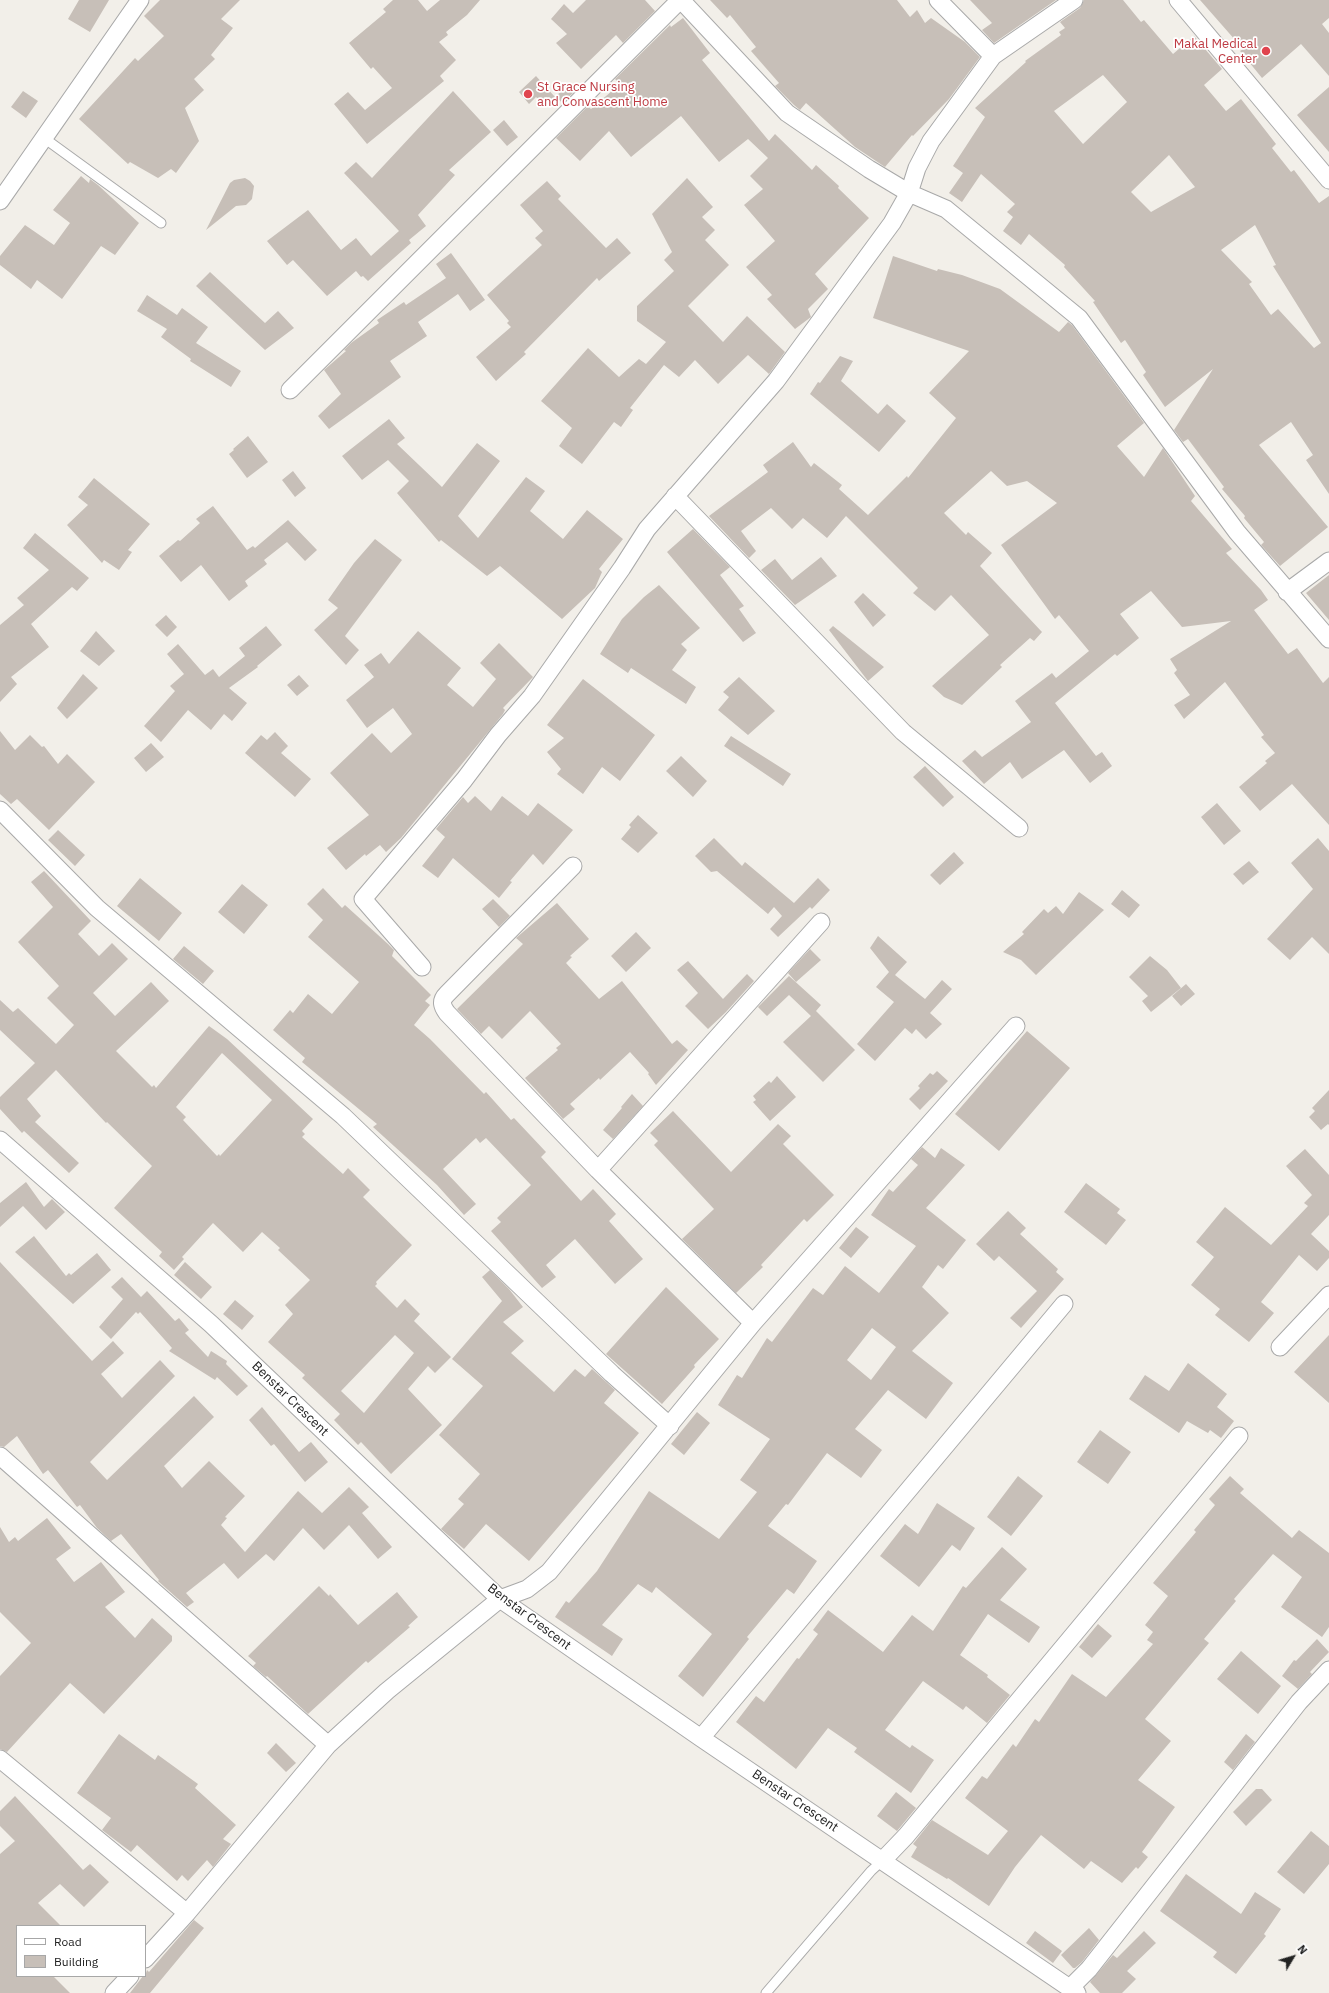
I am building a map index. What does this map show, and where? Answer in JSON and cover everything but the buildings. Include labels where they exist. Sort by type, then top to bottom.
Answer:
[{"type":"street","points":[[0,201],[140,0]]},
{"type":"street","points":[[290,390],[680,0],[787,113],[869,169],[909,193],[946,209],[1078,318],[1236,532],[1329,639]]},
{"type":"street","points":[[938,0],[993,56]]},
{"type":"street","points":[[422,967],[362,900],[464,780],[498,735],[532,696],[622,568],[647,529],[776,381],[892,223],[909,193],[917,168],[931,141],[993,56],[1074,0]]},
{"type":"street","points":[[1178,0],[1329,180]]},
{"type":"street","points":[[676,496],[903,732],[1019,828]]},
{"type":"street","points":[[1287,592],[1329,561]]},
{"type":"street","points":[[0,810],[97,908],[343,1116],[607,1368],[670,1426]]},
{"type":"street","points":[[572,866],[447,994],[443,999],[442,1006],[447,1013],[598,1170],[753,1323]]},
{"type":"street","points":[[598,1170],[821,922]]},
{"type":"street","points":[[146,1959],[187,1913],[328,1745],[387,1691],[500,1599],[527,1589],[549,1572],[753,1323],[1016,1026]]},
{"type":"street","name":"Benstar Crescent","points":[[0,1140],[211,1324],[500,1599],[701,1738],[1074,1991]]},
{"type":"street","points":[[1280,1347],[1329,1295]]},
{"type":"street","points":[[701,1738],[1064,1304]]},
{"type":"street","points":[[883,1860],[906,1836],[1239,1436]]},
{"type":"street","points":[[0,1456],[328,1745]]},
{"type":"street","points":[[1074,1991],[1089,1969],[1299,1702],[1329,1670]]},
{"type":"street","points":[[0,1759],[187,1913]]},
{"type":"street","points":[[114,1993],[129,1977]]},
{"type":"lane","points":[[44,138],[161,223]]},
{"type":"lane","points":[[766,1993],[871,1871],[883,1860]]},
{"type":"place","name":"Makal Medical Center","points":[[1266,51]]},
{"type":"place","name":"St Grace Nursing and Convascent Home","points":[[528,94]]}]
